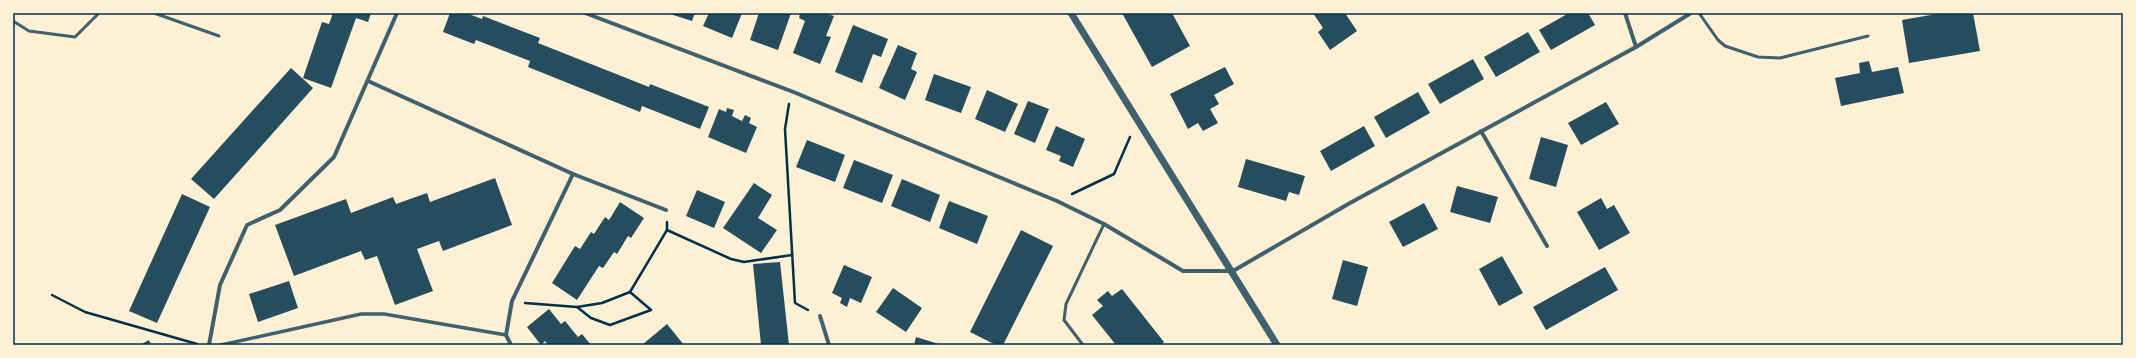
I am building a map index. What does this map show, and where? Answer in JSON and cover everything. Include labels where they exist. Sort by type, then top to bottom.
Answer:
[{"type":"street","points":[[209,345],[220,285],[247,225],[280,210],[334,157],[397,13]]},
{"type":"street","points":[[585,13],[791,91],[1057,200],[1104,224],[1183,271],[1232,271],[1350,203],[1636,47],[1691,13]]},
{"type":"street","points":[[1071,13],[1278,345]]},
{"type":"street","points":[[1625,13],[1636,47]]},
{"type":"street","points":[[368,81],[573,174],[666,210]]},
{"type":"street","points":[[1481,131],[1547,246]]},
{"type":"street","points":[[511,345],[506,335],[512,301],[573,174]]},
{"type":"street","points":[[221,345],[361,314],[384,314],[506,335]]},
{"type":"street","points":[[820,316],[829,345]]},
{"type":"lane","points":[[13,21],[29,31],[75,37],[99,13]]},
{"type":"lane","points":[[154,13],[219,36]]},
{"type":"lane","points":[[1699,13],[1718,40],[1725,46],[1758,57],[1780,58],[1868,36]]},
{"type":"lane","points":[[1083,345],[1064,320],[1066,304],[1104,224]]},
{"type":"path","points":[[791,91],[785,129],[795,303],[820,316]]},
{"type":"path","points":[[1057,200],[1114,174],[1137,120]]},
{"type":"path","points":[[512,301],[577,307],[602,303],[630,292],[667,230],[666,210]]},
{"type":"path","points":[[667,230],[730,259],[744,262],[762,258],[792,255]]},
{"type":"path","points":[[577,307],[591,318],[610,325],[651,310],[630,292]]},
{"type":"path","points":[[52,295],[85,312],[201,345]]},
{"type":"building","points":[[333,13],[371,13],[368,22],[356,18],[331,88],[303,78],[322,22],[329,24]]},
{"type":"building","points":[[450,13],[466,13],[482,19],[483,16],[540,38],[538,43],[649,87],[650,84],[709,107],[700,129],[642,106],[640,112],[528,67],[530,61],[476,40],[474,44],[443,32]]},
{"type":"building","points":[[667,13],[695,13],[692,21]]},
{"type":"building","points":[[709,13],[742,13],[732,38],[703,26]]},
{"type":"building","points":[[759,13],[791,13],[778,50],[750,40]]},
{"type":"building","points":[[800,13],[825,13],[834,16],[826,36],[831,37],[820,64],[793,53],[805,21],[799,18]]},
{"type":"building","points":[[1122,13],[1172,13],[1190,46],[1152,67]]},
{"type":"building","points":[[1313,13],[1345,13],[1357,31],[1330,50],[1318,32],[1323,28]]},
{"type":"building","points":[[1569,13],[1588,13],[1595,25],[1551,50],[1539,30]]},
{"type":"building","points":[[1942,13],[1973,13],[1980,51],[1909,63],[1902,20]]},
{"type":"building","points":[[853,25],[888,39],[881,57],[873,54],[862,83],[835,72]]},
{"type":"building","points":[[1528,32],[1540,52],[1496,77],[1484,57]]},
{"type":"building","points":[[898,45],[917,53],[911,69],[917,72],[905,100],[879,88]]},
{"type":"building","points":[[1473,59],[1484,79],[1440,104],[1428,84]]},
{"type":"building","points":[[1869,61],[1872,72],[1898,67],[1904,93],[1841,106],[1835,78],[1860,73],[1859,63]]},
{"type":"building","points":[[1225,67],[1234,84],[1214,95],[1219,104],[1210,109],[1218,123],[1203,131],[1198,123],[1188,129],[1170,94]]},
{"type":"building","points":[[291,68],[313,88],[214,199],[191,179]]},
{"type":"building","points":[[934,74],[971,87],[961,113],[925,100]]},
{"type":"building","points":[[987,90],[1018,104],[1005,132],[975,119]]},
{"type":"building","points":[[1418,92],[1430,113],[1386,138],[1374,117]]},
{"type":"building","points":[[1028,101],[1049,109],[1035,143],[1014,134]]},
{"type":"building","points":[[1606,102],[1619,124],[1581,145],[1568,123]]},
{"type":"building","points":[[727,108],[734,110],[732,116],[742,121],[745,115],[751,118],[749,123],[757,127],[746,153],[708,137],[719,109],[726,112]]},
{"type":"building","points":[[1056,126],[1085,139],[1073,167],[1059,161],[1061,156],[1046,150]]},
{"type":"building","points":[[1364,126],[1375,146],[1331,171],[1320,151]]},
{"type":"building","points":[[1541,137],[1568,145],[1556,187],[1529,179]]},
{"type":"building","points":[[807,140],[845,155],[835,182],[796,167]]},
{"type":"building","points":[[1246,159],[1305,176],[1299,195],[1289,192],[1286,201],[1238,187]]},
{"type":"building","points":[[854,160],[893,175],[882,203],[843,188]]},
{"type":"building","points":[[495,178],[512,225],[443,251],[439,241],[417,249],[433,291],[395,305],[377,256],[365,260],[361,251],[294,276],[275,225],[346,199],[351,213],[393,197],[396,204],[427,193],[430,202]]},
{"type":"building","points":[[902,179],[940,195],[930,222],[891,206]]},
{"type":"building","points":[[754,183],[772,195],[758,218],[777,230],[761,253],[723,228]]},
{"type":"building","points":[[1457,186],[1498,197],[1490,223],[1450,212]]},
{"type":"building","points":[[697,190],[725,202],[714,228],[686,216]]},
{"type":"building","points":[[182,194],[210,207],[157,323],[129,311]]},
{"type":"building","points":[[1601,198],[1607,209],[1614,205],[1630,233],[1599,250],[1577,212]]},
{"type":"building","points":[[949,201],[988,216],[977,244],[939,228]]},
{"type":"building","points":[[620,202],[644,218],[631,238],[628,236],[617,254],[614,252],[603,268],[599,266],[577,300],[552,283],[575,246],[580,249],[591,232],[594,234],[605,217],[609,220]]},
{"type":"building","points":[[1424,203],[1438,229],[1403,247],[1389,222]]},
{"type":"building","points":[[1021,230],[1053,246],[1003,345],[996,345],[970,332]]},
{"type":"building","points":[[1502,256],[1523,293],[1499,306],[1479,269]]},
{"type":"building","points":[[1343,260],[1368,267],[1357,306],[1332,299]]},
{"type":"building","points":[[780,262],[789,345],[761,345],[753,264]]},
{"type":"building","points":[[844,265],[872,277],[861,303],[850,298],[847,307],[840,303],[842,298],[832,293]]},
{"type":"building","points":[[1605,267],[1618,290],[1546,330],[1533,307]]},
{"type":"building","points":[[289,281],[298,308],[258,322],[249,294]]},
{"type":"building","points":[[893,288],[922,308],[906,332],[876,312]]},
{"type":"building","points":[[1122,289],[1164,342],[1161,345],[1116,345],[1092,315],[1103,306],[1097,300],[1108,291],[1112,296]]},
{"type":"building","points":[[549,309],[561,324],[565,321],[578,337],[582,334],[591,345],[548,345],[545,341],[541,345],[527,327]]},
{"type":"building","points":[[667,324],[684,345],[642,345]]},
{"type":"building","points":[[916,337],[942,345],[914,345]]},
{"type":"building","points":[[149,340],[151,345],[140,345]]}]
